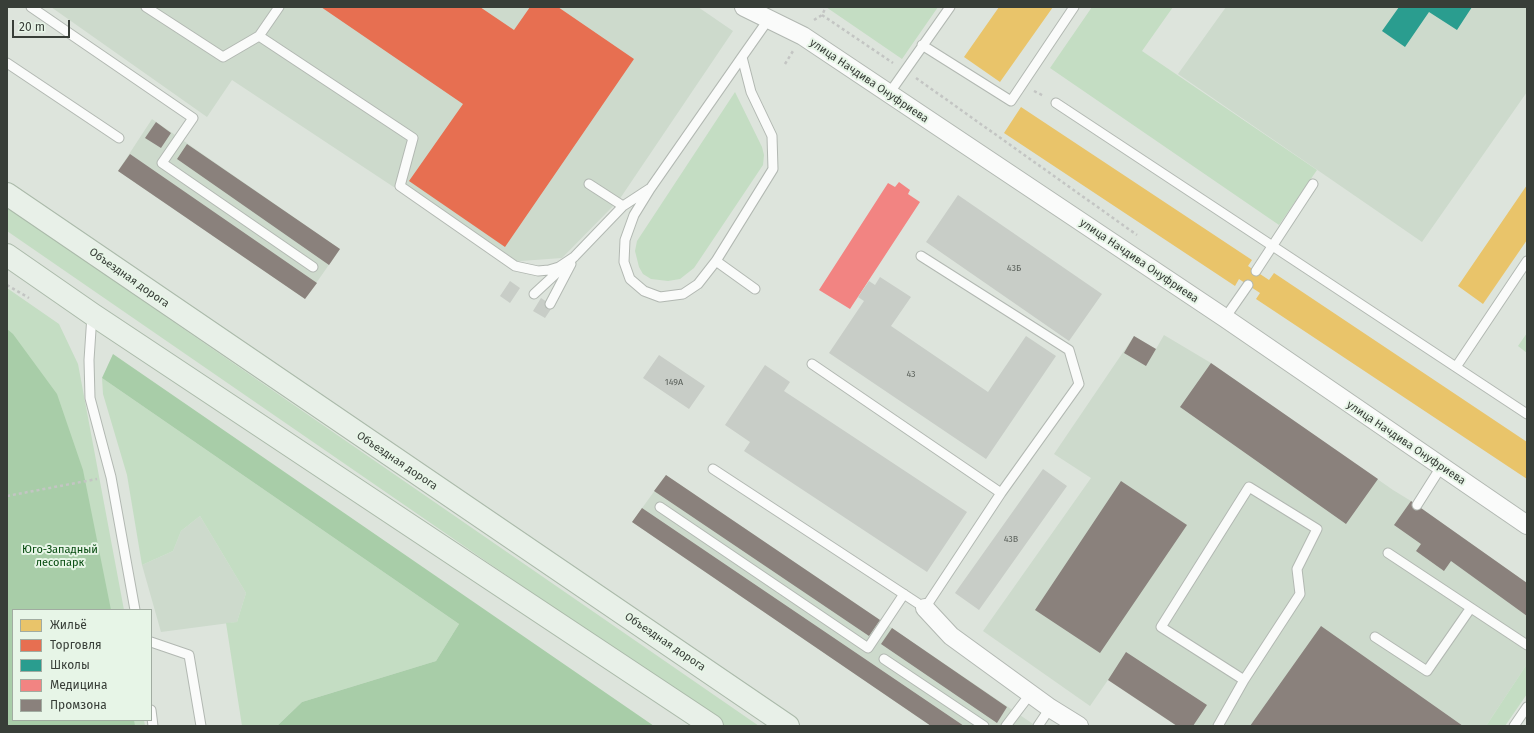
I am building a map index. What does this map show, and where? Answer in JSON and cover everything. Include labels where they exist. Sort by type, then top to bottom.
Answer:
[{"type":"main road","name":"Объездная дорога","points":[[7,194],[788,726]]},
{"type":"main road","points":[[7,255],[92,314],[712,726]]},
{"type":"street","name":"улица Начдива Онуфриева","points":[[744,7],[773,14],[888,95],[1225,318],[1527,525]]},
{"type":"street","points":[[925,608],[951,636],[1050,708],[1079,726]]},
{"type":"lane","points":[[146,7],[223,57],[259,36],[279,7]]},
{"type":"lane","points":[[888,95],[904,70],[950,7]]},
{"type":"lane","points":[[922,45],[1011,101],[1074,7]]},
{"type":"lane","points":[[37,9],[193,118],[162,163],[313,267]]},
{"type":"lane","points":[[742,57],[751,92],[772,136],[773,169],[716,261],[698,284],[683,294],[660,296],[644,291],[630,279],[624,262],[625,240],[634,215],[650,189],[742,57],[773,14]]},
{"type":"lane","points":[[259,36],[413,138],[400,186],[515,266],[538,271],[549,270],[559,267],[574,257]]},
{"type":"lane","points":[[7,63],[119,138]]},
{"type":"lane","points":[[1056,103],[1527,414]]},
{"type":"lane","points":[[589,184],[623,206]]},
{"type":"lane","points":[[1256,271],[1313,184]]},
{"type":"lane","points":[[534,294],[574,257],[623,206],[650,189]]},
{"type":"lane","points":[[713,469],[925,608],[1001,493],[1079,384],[1069,350],[920,256]]},
{"type":"lane","points":[[550,304],[574,257]]},
{"type":"lane","points":[[716,261],[755,289]]},
{"type":"lane","points":[[1456,367],[1527,261]]},
{"type":"lane","points":[[1225,318],[1248,285]]},
{"type":"lane","points":[[92,314],[89,360],[90,398],[111,476],[135,609]]},
{"type":"lane","points":[[812,364],[1001,493]]},
{"type":"lane","points":[[1417,504],[1441,467]]},
{"type":"lane","points":[[1218,726],[1244,680],[1300,594],[1297,569],[1317,529],[1249,488],[1161,627],[1244,680]]},
{"type":"lane","points":[[660,507],[868,648],[904,594]]},
{"type":"lane","points":[[1388,553],[1470,609],[1527,645]]},
{"type":"lane","points":[[1375,637],[1427,671],[1470,609]]},
{"type":"lane","points":[[152,642],[189,655],[201,726]]},
{"type":"lane","points":[[884,659],[984,726]]},
{"type":"lane","points":[[1006,726],[1031,693]]},
{"type":"lane","points":[[1514,726],[1527,707]]},
{"type":"lane","points":[[1038,726],[1050,708]]},
{"type":"path","points":[[816,18],[822,15],[826,7]]},
{"type":"path","points":[[822,15],[904,70]]},
{"type":"path","points":[[1022,84],[1056,103]]},
{"type":"path","points":[[7,496],[111,476]]},
{"type":"shaded area","points":[[51,7],[698,7],[733,31],[619,200],[562,258],[507,262],[232,80],[207,117]]},
{"type":"shaded area","points":[[1226,7],[1527,7],[1527,92],[1422,242],[1178,74]]},
{"type":"shaded area","points":[[152,119],[340,249],[305,299],[118,171]]},
{"type":"shaded area","points":[[1164,335],[1211,363],[1527,583],[1527,664],[1486,726],[1177,726],[1108,680],[1090,706],[983,631],[1091,478],[1054,454],[1134,336],[1156,349]]},
{"type":"shaded area","points":[[666,475],[1036,726],[931,726],[632,522]]},
{"type":"shaded area","points":[[200,516],[246,593],[237,622],[161,632],[142,565],[173,551],[181,531]]},
{"type":"green space","points":[[826,7],[938,7],[902,59]]},
{"type":"green space","points":[[1092,7],[1173,7],[1142,51],[1317,170],[1279,225],[1050,68]]},
{"type":"green space","points":[[735,92],[762,147],[764,155],[763,165],[694,268],[680,279],[668,281],[651,279],[643,274],[639,267],[635,251],[637,241]]},
{"type":"green space","points":[[7,207],[759,726],[725,726],[7,231]]},
{"type":"green space","name":"Юго-Западный лесопарк","points":[[7,288],[59,324],[78,364],[124,609],[12,609],[12,721],[144,721],[145,726],[7,726]]},
{"type":"green space","name":"Юго-Западный лесопарк","points":[[7,329],[13,334],[57,394],[83,470],[111,609],[12,609],[12,721],[134,721],[135,726],[7,726]]},
{"type":"green space","points":[[1527,333],[1527,353],[1518,346]]},
{"type":"green space","points":[[113,354],[654,726],[277,726],[302,702],[436,661],[459,624],[102,378]]},
{"type":"green space","points":[[102,378],[459,624],[436,661],[302,702],[277,726],[242,726],[226,623],[237,622],[246,593],[200,516],[181,531],[173,551],[142,565],[127,475],[103,394]]},
{"type":"green space","points":[[1527,664],[1527,694],[1505,726],[1486,726]]},
{"type":"building: Жильё","points":[[999,7],[1053,7],[1000,82],[964,57]]},
{"type":"building: Жильё","points":[[1021,107],[1252,260],[1248,266],[1269,280],[1274,273],[1527,442],[1527,479],[1256,299],[1260,293],[1239,279],[1235,286],[1004,133]]},
{"type":"building: Жильё","points":[[1527,185],[1527,240],[1483,304],[1458,286]]},
{"type":"building: Торговля","points":[[321,7],[480,7],[514,30],[530,7],[558,7],[634,59],[505,247],[409,181],[463,104]]},
{"type":"building: Школы","points":[[1399,7],[1472,7],[1457,30],[1429,12],[1405,47],[1382,31]]},
{"type":"building: Медицина","points":[[899,182],[910,190],[908,194],[920,202],[850,309],[819,290],[888,183],[895,187]]},
{"type":"building: Промзона","points":[[156,122],[171,133],[161,148],[145,138]]},
{"type":"building: Промзона","points":[[187,144],[340,249],[329,265],[177,159]]},
{"type":"building: Промзона","points":[[130,154],[317,283],[305,299],[118,171]]},
{"type":"building: Промзона","points":[[1134,336],[1156,349],[1146,366],[1124,353]]},
{"type":"building: Промзона","points":[[1211,363],[1378,479],[1346,524],[1180,407]]},
{"type":"building: Промзона","points":[[666,475],[880,620],[869,636],[654,491]]},
{"type":"building: Промзона","points":[[1121,481],[1187,525],[1100,653],[1035,610]]},
{"type":"building: Промзона","points":[[1411,501],[1527,583],[1527,616],[1451,561],[1444,571],[1416,551],[1421,544],[1394,525]]},
{"type":"building: Промзона","points":[[642,508],[964,726],[931,726],[632,522]]},
{"type":"building: Промзона","points":[[1321,626],[1463,726],[1250,726]]},
{"type":"building: Промзона","points":[[892,628],[1007,707],[997,723],[881,644]]},
{"type":"building: Промзона","points":[[1126,652],[1207,705],[1193,726],[1177,726],[1108,680]]},
{"type":"building: Прочее","points":[[958,195],[1102,294],[1069,341],[926,242]]},
{"type":"building: Прочее","points":[[880,277],[911,297],[891,326],[988,392],[1026,336],[1056,356],[986,459],[829,353],[864,301],[858,297],[869,281],[875,285]]},
{"type":"building: Прочее","points":[[510,281],[520,288],[510,303],[500,296]]},
{"type":"building: Прочее","points":[[541,298],[553,306],[545,318],[533,311]]},
{"type":"building: Прочее","points":[[659,355],[705,386],[689,409],[643,378]]},
{"type":"building: Прочее","points":[[765,365],[790,382],[784,391],[967,512],[927,572],[744,451],[750,442],[725,425]]},
{"type":"building: Прочее","points":[[1043,469],[1067,486],[979,610],[955,593]]}]
